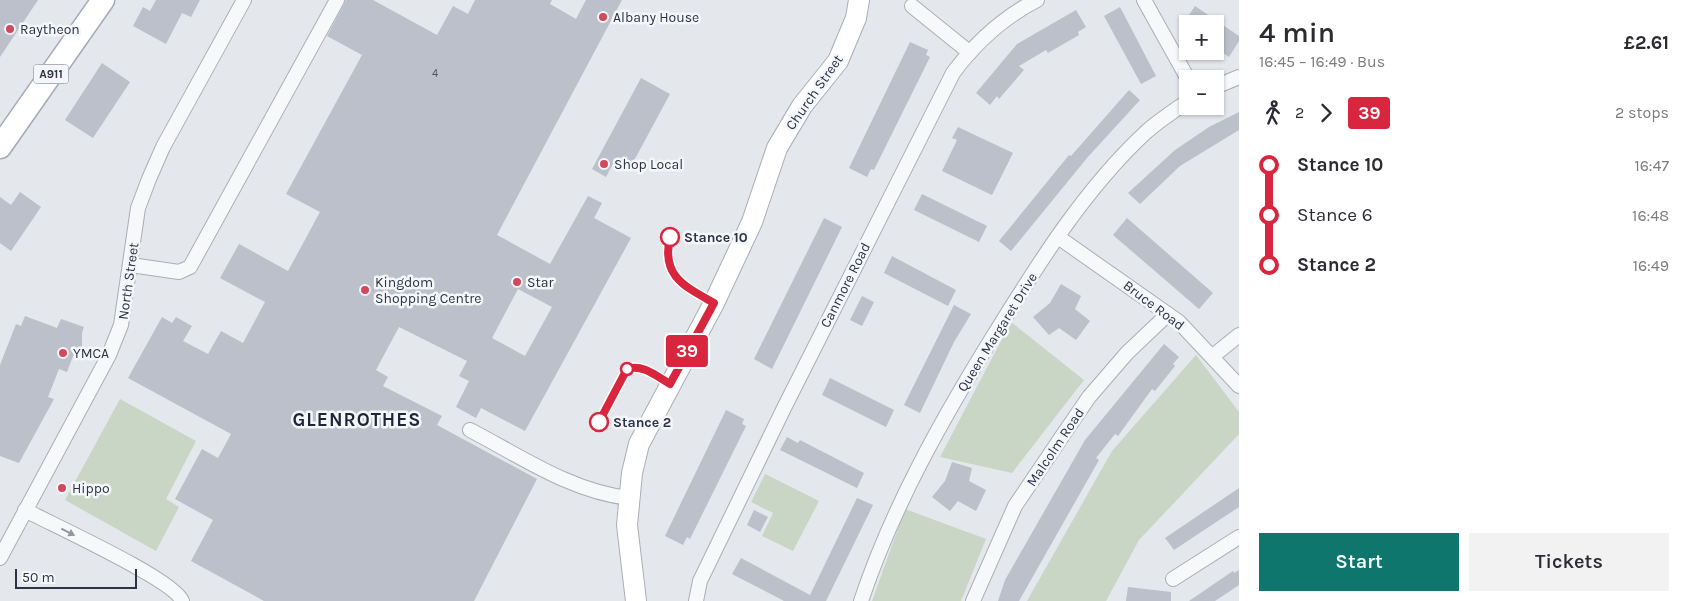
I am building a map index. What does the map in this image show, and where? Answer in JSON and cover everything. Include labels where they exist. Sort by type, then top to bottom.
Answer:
[{"type":"main road","name":"A911","points":[[0,147],[103,0]]},
{"type":"street","name":"North Street","points":[[0,558],[109,355],[121,326],[138,208],[149,179],[163,147],[244,0]]},
{"type":"street","points":[[130,265],[179,272],[190,267],[337,0]]},
{"type":"street","name":"Church Street","points":[[636,601],[627,526],[632,473],[639,444],[714,303],[752,222],[777,148],[802,106],[838,61],[856,18],[859,0]]},
{"type":"street","name":"Canmore Road","points":[[696,601],[700,582],[792,391],[948,81],[969,52],[999,23],[1037,0]]},
{"type":"street","points":[[1144,0],[1183,70]]},
{"type":"street","points":[[912,6],[969,52]]},
{"type":"street","points":[[1224,83],[1239,77]]},
{"type":"street","name":"Queen Margaret Drive","points":[[861,601],[915,471],[964,383],[1058,236],[1094,188],[1146,132],[1179,108]]},
{"type":"street","name":"Bruce Road","points":[[1058,236],[1179,322],[1213,356],[1239,386]]},
{"type":"street","name":"Malcolm Road","points":[[973,601],[1015,506],[1089,397],[1127,353],[1168,314]]},
{"type":"street","points":[[1213,356],[1239,335]]},
{"type":"street","points":[[470,430],[569,482],[596,492],[629,498]]},
{"type":"street","points":[[25,510],[151,575],[173,590],[180,596],[182,601]]},
{"type":"street","points":[[1173,579],[1239,537]]},
{"type":"green space","points":[[1011,322],[1084,380],[1012,473],[940,457]]},
{"type":"green space","points":[[1196,355],[1239,412],[1239,434],[1139,540],[1106,601],[1027,601],[1112,451]]},
{"type":"green space","points":[[120,399],[196,441],[166,499],[179,507],[156,551],[65,500]]},
{"type":"green space","points":[[765,474],[819,501],[793,551],[762,536],[773,513],[751,502]]},
{"type":"green space","points":[[905,509],[986,539],[961,601],[872,601]]},
{"type":"building","name":"Raytheon","points":[[0,0],[38,0],[0,57]]},
{"type":"building","points":[[156,0],[200,0],[191,17],[182,13],[166,44],[133,26],[143,7],[150,11]]},
{"type":"building","name":"Kingdom Shopping Centre","points":[[346,0],[373,0],[437,35],[453,6],[468,14],[475,0],[552,0],[550,4],[576,19],[586,0],[622,0],[497,235],[550,264],[588,196],[602,203],[594,218],[631,238],[525,431],[481,408],[476,418],[456,407],[469,381],[459,376],[467,361],[399,327],[376,370],[388,377],[383,386],[442,416],[437,425],[537,479],[474,601],[264,601],[191,561],[213,520],[175,499],[202,449],[218,458],[231,434],[128,378],[162,317],[172,323],[176,317],[192,326],[183,341],[208,354],[221,331],[243,343],[265,302],[220,278],[239,244],[288,271],[320,212],[286,194],[362,55],[327,36]],"holes":[[[518,289],[552,307],[525,356],[492,338]]]},
{"type":"building","points":[[1195,6],[1208,15],[1189,15]]},
{"type":"building","points":[[1120,7],[1156,76],[1141,84],[1104,16]]},
{"type":"building","points":[[1076,10],[1086,27],[1078,32],[1079,35],[1048,53],[1046,50],[1019,66],[1024,70],[999,99],[997,96],[990,105],[976,93],[1017,44]]},
{"type":"building","points":[[1224,26],[1239,36],[1239,41],[1229,57],[1224,53]]},
{"type":"building","points":[[910,42],[928,50],[926,55],[930,57],[874,170],[871,169],[867,177],[849,168]]},
{"type":"building","points":[[102,63],[130,82],[93,138],[65,120]]},
{"type":"building","points":[[641,78],[670,94],[630,168],[615,160],[606,177],[592,169]]},
{"type":"building","points":[[1129,90],[1140,100],[1087,158],[1011,251],[999,241],[1069,155],[1071,156]]},
{"type":"building","points":[[1239,112],[1239,130],[1180,166],[1140,204],[1128,193],[1175,150],[1209,127]]},
{"type":"building","points":[[958,127],[1013,153],[992,195],[942,171],[957,140],[952,138]]},
{"type":"building","points":[[20,192],[41,207],[11,251],[0,243],[0,197],[11,205]]},
{"type":"building","points":[[922,194],[987,226],[979,242],[914,210]]},
{"type":"building","points":[[824,218],[842,227],[772,369],[754,359]]},
{"type":"building","points":[[1127,218],[1213,293],[1199,309],[1113,235]]},
{"type":"building","points":[[892,256],[956,290],[948,306],[884,273]]},
{"type":"building","points":[[1061,284],[1081,296],[1075,309],[1090,321],[1076,340],[1059,328],[1049,335],[1033,317],[1050,303]]},
{"type":"building","points":[[862,296],[874,302],[862,326],[850,320]]},
{"type":"building","points":[[954,305],[971,314],[954,342],[920,413],[904,405]]},
{"type":"building","points":[[25,316],[57,328],[61,319],[84,327],[82,333],[82,355],[73,356],[67,372],[59,369],[48,397],[54,399],[19,463],[0,456],[0,365],[16,324],[21,326]]},
{"type":"building","points":[[1164,344],[1179,357],[1173,364],[1175,366],[1155,391],[1152,389],[1118,436],[1115,434],[1096,458],[1099,460],[1019,601],[998,601],[1005,580],[1085,440]]},
{"type":"building","points":[[830,378],[894,410],[886,427],[822,395]]},
{"type":"building","points":[[726,410],[744,419],[742,424],[746,426],[690,539],[687,537],[683,545],[665,536]]},
{"type":"building","points":[[787,437],[798,443],[800,440],[864,473],[857,488],[780,450]]},
{"type":"building","points":[[952,462],[972,468],[969,481],[986,490],[976,511],[958,501],[950,511],[932,497],[945,481]]},
{"type":"building","points":[[1239,488],[1239,507],[1174,550],[1165,538]]},
{"type":"building","points":[[857,498],[873,505],[826,601],[784,601],[732,574],[741,558],[810,595]]},
{"type":"building","points":[[754,510],[768,517],[760,532],[747,525]]},
{"type":"building","points":[[1239,570],[1239,585],[1215,601],[1189,601],[1233,571],[1234,573]]},
{"type":"building","points":[[1128,587],[1171,592],[1171,601],[1126,601]]},
{"type":"bus line","name":"39","points":[[599,422],[627,369],[635,367],[645,370],[670,384],[714,303],[688,288],[677,279],[671,270],[667,259],[670,237]]},
{"type":"place","name":"Albany House","points":[[603,17]]},
{"type":"place","name":"Raytheon","points":[[10,29]]},
{"type":"place","name":"Shop Local","points":[[604,164]]},
{"type":"place","name":"Stance 10","points":[[670,237]]},
{"type":"place","name":"Star","points":[[517,282]]},
{"type":"place","name":"Kingdom Shopping Centre","points":[[365,290]]},
{"type":"place","name":"YMCA","points":[[63,353]]},
{"type":"place","name":"Stance 2","points":[[599,422]]},
{"type":"place","name":"Hippo","points":[[62,488]]},
{"type":"district","name":"GLENROTHES","points":[[357,419]]}]
